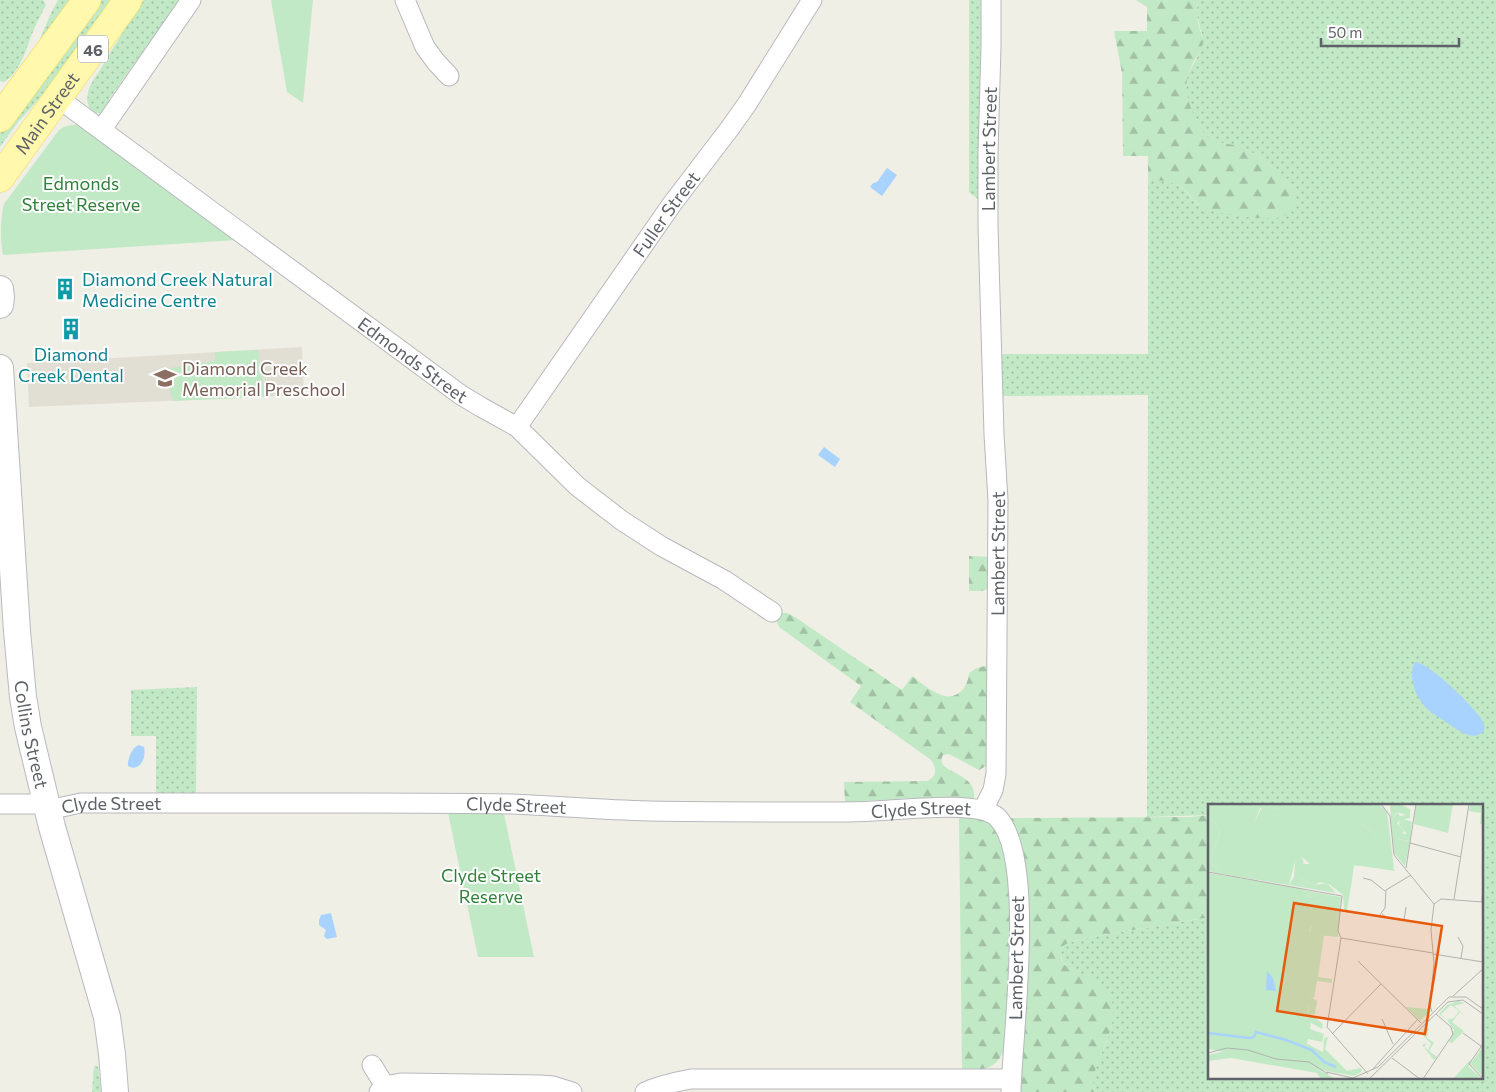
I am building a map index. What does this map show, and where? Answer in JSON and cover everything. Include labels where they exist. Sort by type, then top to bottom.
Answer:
[{"type":"main road","name":"Main Street","points":[[0,118],[87,0]]},
{"type":"main road","name":"Main Street","points":[[0,178],[128,0]]},
{"type":"street","points":[[102,129],[191,0]]},
{"type":"street","points":[[405,0],[425,47],[449,76]]},
{"type":"street","name":"Fuller Street","points":[[517,427],[672,204],[747,104],[812,0]]},
{"type":"street","name":"Lambert Street","points":[[991,0],[988,153],[994,434],[998,500],[996,760],[993,790],[983,810],[997,817],[1006,831],[1017,880],[1019,944],[1017,1008],[1011,1085]]},
{"type":"street","name":"Edmonds Street","points":[[58,98],[453,389],[517,427],[577,486],[622,520],[661,546],[731,584],[772,612]]},
{"type":"street","points":[[0,289],[0,305]]},
{"type":"street","name":"Collins Street","points":[[0,368],[20,677],[27,720],[47,807],[102,998],[112,1054],[115,1092]]},
{"type":"street","name":"Clyde Street","points":[[0,804],[47,807],[81,803],[511,804],[650,811],[853,812],[944,808],[983,810]]},
{"type":"street","points":[[372,1065],[382,1089],[401,1084],[540,1085],[554,1086],[572,1092]]},
{"type":"street","points":[[645,1092],[673,1082],[691,1080],[1011,1085]]},
{"type":"shaded area","name":"Diamond Creek Memorial Preschool","points":[[302,347],[304,395],[29,407],[27,363]]},
{"type":"green space","points":[[0,0],[43,0],[46,5],[18,67],[10,78],[4,82],[0,81]]},
{"type":"green space","points":[[58,0],[73,0],[41,41],[40,39]]},
{"type":"green space","points":[[99,0],[117,0],[63,73],[18,122],[0,147],[0,133]]},
{"type":"green space","points":[[144,0],[180,0],[109,99],[111,101],[102,113],[94,112],[89,107],[88,92],[90,85]]},
{"type":"green space","points":[[271,0],[313,0],[303,103],[287,92]]},
{"type":"green space","points":[[969,0],[984,0],[980,201],[969,192]]},
{"type":"green space","points":[[1136,0],[1198,0],[1198,19],[1203,44],[1188,75],[1186,88],[1191,108],[1203,133],[1216,141],[1241,147],[1249,151],[1270,164],[1280,173],[1294,192],[1295,202],[1288,213],[1276,218],[1251,217],[1228,214],[1203,207],[1196,203],[1180,186],[1159,180],[1148,182],[1148,156],[1123,156],[1122,73],[1114,31],[1147,31],[1147,7]]},
{"type":"green space","points":[[1198,0],[1496,0],[1496,1092],[1094,1092],[1095,1072],[1110,1031],[1112,1010],[1103,987],[1064,963],[1061,956],[1063,946],[1086,938],[1208,917],[1208,1080],[1484,1080],[1484,804],[1208,804],[1208,815],[1147,817],[1148,395],[1003,396],[1001,354],[1148,354],[1148,182],[1164,180],[1171,182],[1188,193],[1198,205],[1291,187],[1275,169],[1254,154],[1240,147],[1214,141],[1207,137],[1192,114],[1185,88],[1188,75],[1202,47],[1203,41],[1197,9]]},
{"type":"green space","name":"Edmonds Street Reserve","points":[[71,125],[82,125],[237,240],[3,255],[1,230],[4,204],[59,130]]},
{"type":"green space","points":[[258,350],[265,397],[173,401],[164,369],[215,361],[215,352]]},
{"type":"green space","points":[[969,556],[989,557],[989,589],[969,591]]},
{"type":"green space","points":[[781,613],[787,613],[795,617],[902,690],[912,676],[939,694],[945,696],[955,695],[963,689],[969,673],[977,668],[989,665],[986,766],[979,770],[949,754],[943,755],[942,761],[949,770],[969,782],[973,789],[974,798],[967,800],[915,798],[845,802],[844,782],[927,781],[934,775],[934,766],[931,760],[850,702],[861,686],[779,627],[776,619]]},
{"type":"green space","points":[[197,687],[196,793],[156,793],[156,736],[131,736],[131,690]]},
{"type":"green space","name":"Clyde Street Reserve","points":[[448,813],[504,814],[534,957],[478,957]]},
{"type":"green space","points":[[1208,815],[1208,917],[1086,938],[1063,946],[1061,957],[1064,964],[1099,983],[1111,998],[1112,1022],[1095,1070],[1094,1092],[1019,1092],[1025,866],[1020,838],[1011,818],[1190,817]]},
{"type":"green space","points":[[959,818],[983,820],[994,828],[1006,861],[1012,907],[1012,954],[1005,1047],[998,1061],[993,1065],[976,1070],[962,1070]]},
{"type":"green space","points":[[96,1065],[98,1067],[101,1092],[92,1092],[94,1067]]},
{"type":"water","points":[[887,168],[897,175],[882,196],[870,187],[873,183],[877,182]]},
{"type":"water","points":[[824,447],[840,459],[835,467],[818,455]]},
{"type":"water","points":[[1416,662],[1442,678],[1470,705],[1482,720],[1484,731],[1475,736],[1465,734],[1436,716],[1425,706],[1419,699],[1413,684],[1412,673],[1414,663]]},
{"type":"water","points":[[139,745],[144,747],[143,759],[139,765],[132,768],[128,766],[128,760],[134,748]]},
{"type":"water","points":[[331,913],[337,937],[327,939],[324,936],[326,930],[319,925],[319,920],[321,915]]},
{"type":"place","name":"Diamond Creek Natural Medicine Centre","points":[[65,289]]},
{"type":"place","name":"Diamond Creek Dental","points":[[71,329]]},
{"type":"place","name":"Diamond Creek Memorial Preschool","points":[[165,378]]}]
